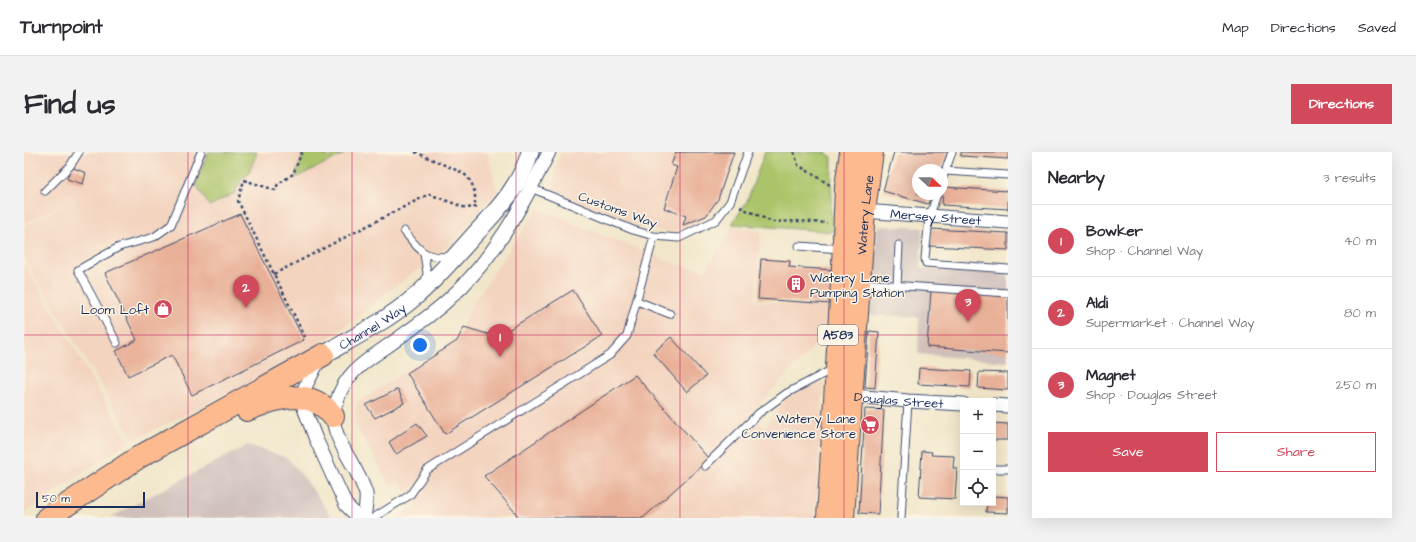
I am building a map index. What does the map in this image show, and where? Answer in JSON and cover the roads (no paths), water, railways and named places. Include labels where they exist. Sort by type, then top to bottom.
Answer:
[{"type":"highway","name":"Watery Lane","points":[[851,152],[846,187],[843,226],[852,250]]},
{"type":"highway","name":"Watery Lane","points":[[843,518],[844,395],[852,250],[864,212],[872,152]]},
{"type":"highway","name":"Watery Lane","points":[[828,518],[844,395],[836,367],[850,283]]},
{"type":"highway","points":[[47,518],[139,457],[323,355]]},
{"type":"highway","points":[[139,457],[270,401],[286,397],[303,398],[323,406],[333,416]]},
{"type":"street","name":"Channel Way","points":[[359,518],[346,505],[307,418],[303,398],[309,376],[323,355],[388,318],[424,288],[456,256],[506,200],[526,168],[530,152]]},
{"type":"street","name":"Channel Way","points":[[333,416],[339,393],[350,375],[367,359],[395,341],[449,299],[474,274],[504,234],[531,188],[549,152]]},
{"type":"street","name":"Mersey Street","points":[[864,212],[929,218],[1008,222]]},
{"type":"street","name":"Douglas Street","points":[[844,395],[960,404]]},
{"type":"street","points":[[996,406],[1008,406]]},
{"type":"street","points":[[333,416],[341,442],[366,494],[364,518]]},
{"type":"lane","points":[[45,191],[70,166],[79,152]]},
{"type":"lane","points":[[117,343],[78,270],[119,247],[154,237],[171,225],[201,152]]},
{"type":"lane","name":"Customs Way","points":[[531,188],[633,230],[654,236],[679,238],[716,220],[730,202],[748,152]]},
{"type":"lane","points":[[948,164],[952,152]]},
{"type":"lane","points":[[948,171],[1008,175]]},
{"type":"lane","points":[[935,200],[929,218],[925,258],[926,263],[1008,269]]},
{"type":"lane","points":[[404,230],[424,254],[427,273],[424,288]]},
{"type":"lane","points":[[373,518],[410,495],[427,470],[610,355],[627,336],[654,236]]},
{"type":"lane","points":[[897,286],[899,245]]},
{"type":"lane","points":[[799,246],[852,250]]},
{"type":"lane","points":[[424,254],[438,258],[456,256]]},
{"type":"lane","points":[[850,283],[1008,293]]},
{"type":"lane","points":[[637,301],[670,314]]},
{"type":"lane","points":[[705,466],[759,413],[787,393],[836,367]]},
{"type":"lane","points":[[901,518],[908,401]]},
{"type":"lane","points":[[996,469],[1008,469]]},
{"type":"place","name":"Watery Lane Pumping Station","points":[[796,284]]},
{"type":"place","name":"Aldi","points":[[246,308]]},
{"type":"place","name":"Loom Loft","points":[[163,309]]},
{"type":"place","name":"Magnet","points":[[968,322]]},
{"type":"place","name":"Bowker","points":[[500,357]]},
{"type":"place","name":"Watery Lane Convenience Store","points":[[870,425]]}]
